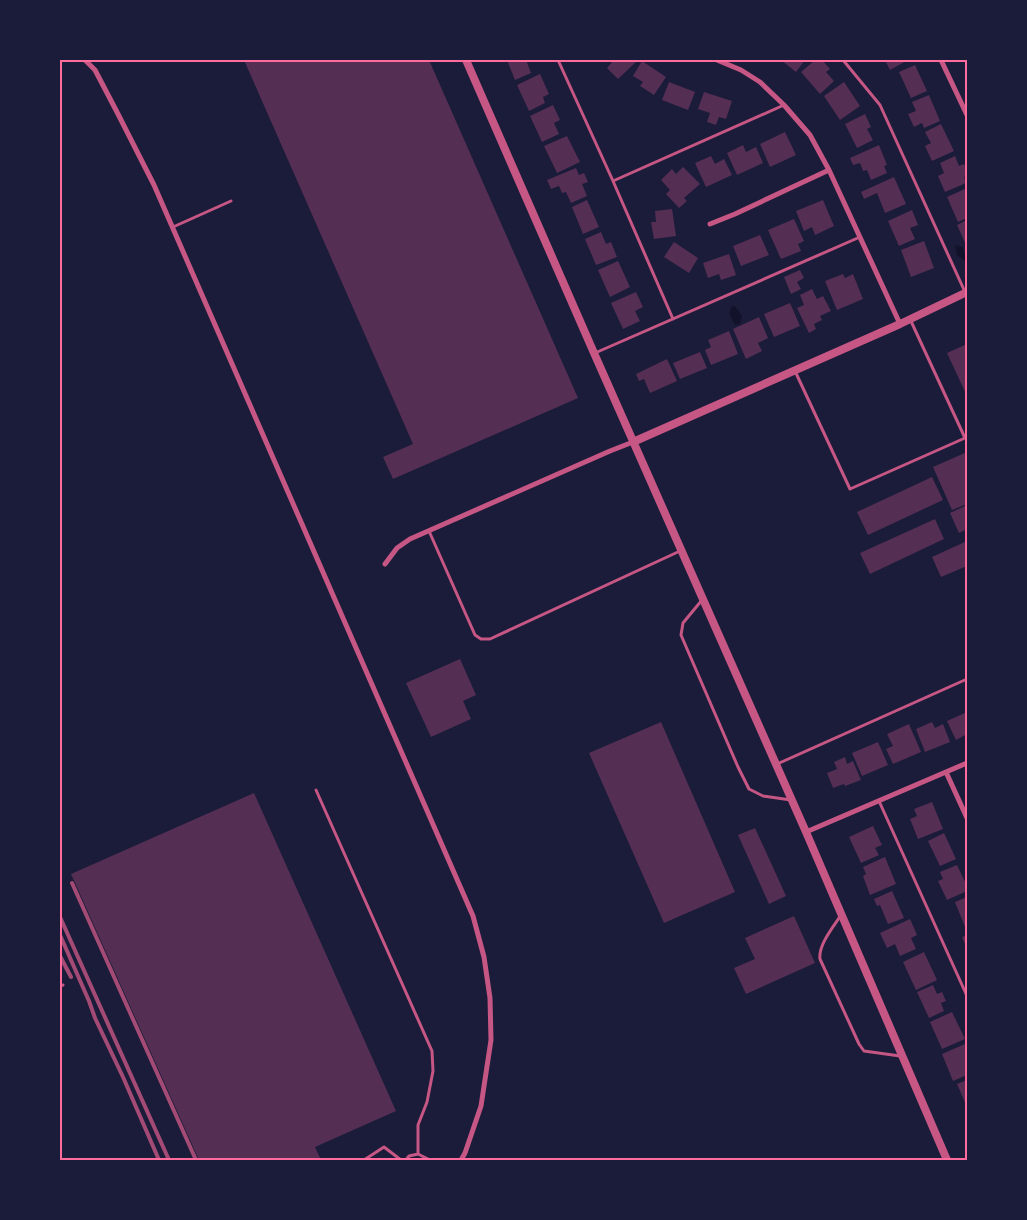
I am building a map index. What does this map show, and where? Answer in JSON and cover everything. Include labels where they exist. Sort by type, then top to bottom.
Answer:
[{"type":"street","points":[[85,60],[95,70],[154,185],[472,916],[484,957],[490,998],[491,1040],[481,1106],[461,1160]]},
{"type":"street","points":[[466,60],[842,914],[946,1160]]},
{"type":"street","points":[[717,60],[740,70],[760,82],[784,105],[810,135],[829,170],[900,324]]},
{"type":"street","points":[[941,60],[967,115]]},
{"type":"street","points":[[710,224],[829,170]]},
{"type":"street","points":[[385,564],[397,548],[429,530],[795,371],[910,320],[966,292]]},
{"type":"street","points":[[806,832],[967,762]]},
{"type":"street","points":[[946,772],[967,818]]},
{"type":"lane","points":[[558,60],[673,319]]},
{"type":"lane","points":[[842,60],[880,104],[966,292]]},
{"type":"lane","points":[[613,181],[784,105]]},
{"type":"lane","points":[[172,228],[232,201]]},
{"type":"lane","points":[[594,354],[860,237]]},
{"type":"lane","points":[[795,371],[850,489],[965,438],[910,320]]},
{"type":"lane","points":[[429,530],[475,635],[481,639],[490,638],[681,550]]},
{"type":"lane","points":[[703,599],[683,624],[682,635],[738,768],[750,789],[764,796],[792,800]]},
{"type":"lane","points":[[776,764],[967,679]]},
{"type":"lane","points":[[316,790],[432,1051],[433,1071],[427,1102],[418,1125],[418,1154]]},
{"type":"lane","points":[[879,801],[967,996]]},
{"type":"lane","points":[[842,914],[821,947],[820,959],[861,1048],[864,1051],[903,1056]]},
{"type":"lane","points":[[364,1160],[384,1147],[401,1160]]},
{"type":"lane","points":[[406,1160],[409,1156],[418,1154],[430,1160]]},
{"type":"shaded area","points":[[955,245],[963,247],[964,253],[967,254],[967,260],[965,261],[957,255]]},
{"type":"shaded area","points":[[734,306],[742,316],[740,324],[735,325],[729,313],[731,307]]},
{"type":"building","points":[[244,60],[429,60],[578,398],[393,479],[383,457],[413,444]]},
{"type":"building","points":[[507,60],[526,60],[531,73],[515,80]]},
{"type":"building","points":[[610,60],[637,61],[618,79],[607,68],[612,62]]},
{"type":"building","points":[[781,60],[805,60],[796,72]]},
{"type":"building","points":[[815,60],[822,60],[830,69],[826,72],[834,81],[820,94],[801,72]]},
{"type":"building","points":[[885,60],[908,60],[890,70]]},
{"type":"building","points":[[642,61],[666,77],[654,95],[640,86],[643,82],[633,76]]},
{"type":"building","points":[[915,65],[927,91],[911,98],[899,72]]},
{"type":"building","points":[[540,74],[549,94],[543,97],[545,103],[529,111],[517,85]]},
{"type":"building","points":[[669,82],[695,92],[688,110],[662,100]]},
{"type":"building","points":[[844,82],[860,106],[840,120],[824,96]]},
{"type":"building","points":[[704,92],[732,101],[726,119],[719,117],[716,125],[707,122],[710,113],[698,109]]},
{"type":"building","points":[[929,95],[940,121],[924,128],[922,123],[914,127],[908,114],[916,111],[912,102]]},
{"type":"building","points":[[553,105],[560,120],[554,123],[559,134],[542,142],[530,116]]},
{"type":"building","points":[[865,114],[871,127],[867,129],[873,140],[857,148],[845,124]]},
{"type":"building","points":[[941,124],[954,151],[932,161],[925,146],[931,143],[925,132]]},
{"type":"building","points":[[785,132],[796,155],[770,167],[760,144]]},
{"type":"building","points":[[567,136],[580,162],[557,173],[544,146]]},
{"type":"building","points":[[743,145],[746,152],[756,147],[763,163],[737,175],[727,153]]},
{"type":"building","points":[[879,145],[887,165],[884,166],[887,173],[871,180],[867,170],[863,171],[860,163],[853,165],[850,158]]},
{"type":"building","points":[[711,156],[715,164],[724,159],[732,175],[706,187],[695,163]]},
{"type":"building","points":[[955,156],[959,166],[964,164],[967,171],[967,176],[964,177],[966,183],[945,192],[938,176],[944,173],[940,163]]},
{"type":"building","points":[[683,167],[700,184],[684,198],[687,201],[679,208],[666,194],[670,190],[661,180],[672,169],[676,174]]},
{"type":"building","points":[[576,168],[579,175],[584,173],[588,182],[582,184],[587,196],[571,203],[566,192],[562,193],[559,186],[551,189],[547,180]]},
{"type":"building","points":[[894,177],[906,204],[885,213],[877,193],[864,199],[861,192]]},
{"type":"building","points":[[967,188],[967,218],[958,222],[947,197]]},
{"type":"building","points":[[587,200],[599,227],[583,234],[572,207]]},
{"type":"building","points":[[823,200],[834,226],[815,235],[812,227],[804,231],[796,211]]},
{"type":"building","points":[[672,209],[676,236],[654,239],[651,222],[656,222],[655,211]]},
{"type":"building","points":[[912,210],[918,225],[910,228],[915,239],[899,246],[888,221]]},
{"type":"building","points":[[794,219],[804,241],[798,244],[801,251],[781,259],[768,230]]},
{"type":"building","points":[[967,220],[967,247],[957,225]]},
{"type":"building","points":[[601,232],[606,244],[611,242],[617,257],[596,265],[585,239]]},
{"type":"building","points":[[760,235],[769,255],[741,266],[733,246]]},
{"type":"building","points":[[924,241],[934,268],[911,277],[901,250]]},
{"type":"building","points":[[674,242],[698,258],[689,273],[664,257]]},
{"type":"building","points":[[729,254],[736,275],[721,280],[719,274],[708,278],[703,263]]},
{"type":"building","points":[[618,261],[630,287],[610,297],[598,270]]},
{"type":"building","points":[[800,270],[804,278],[797,282],[801,289],[791,294],[784,277]]},
{"type":"building","points":[[843,274],[845,278],[853,274],[863,299],[837,310],[825,281]]},
{"type":"building","points":[[812,289],[817,299],[823,296],[831,311],[820,316],[822,320],[814,324],[816,329],[809,333],[797,308],[804,305],[800,295]]},
{"type":"building","points":[[636,292],[643,307],[635,311],[640,321],[623,329],[611,303]]},
{"type":"building","points":[[790,303],[800,326],[774,337],[764,314]]},
{"type":"building","points":[[759,317],[768,338],[758,343],[762,351],[746,359],[733,329]]},
{"type":"building","points":[[729,331],[738,354],[711,365],[705,350],[711,347],[708,340]]},
{"type":"building","points":[[967,344],[967,396],[947,353]]},
{"type":"building","points":[[700,352],[707,368],[680,379],[673,363]]},
{"type":"building","points":[[667,359],[677,381],[650,393],[644,379],[639,381],[636,374]]},
{"type":"building","points":[[967,452],[967,504],[952,510],[933,467]]},
{"type":"building","points":[[932,477],[943,500],[868,535],[857,512]]},
{"type":"building","points":[[967,505],[967,529],[959,533],[950,513]]},
{"type":"building","points":[[935,519],[944,539],[870,574],[860,553]]},
{"type":"building","points":[[967,541],[967,566],[941,577],[932,557]]},
{"type":"building","points":[[460,659],[476,695],[463,701],[471,719],[431,737],[406,683]]},
{"type":"building","points":[[967,712],[967,734],[956,740],[947,721]]},
{"type":"building","points":[[661,722],[735,892],[664,923],[589,753]]},
{"type":"building","points":[[932,722],[935,728],[943,724],[950,742],[925,752],[916,729]]},
{"type":"building","points":[[909,724],[921,752],[893,764],[886,749],[893,746],[887,734]]},
{"type":"building","points":[[878,742],[888,765],[862,776],[852,753]]},
{"type":"building","points":[[845,757],[847,764],[853,761],[861,780],[833,788],[827,773],[837,769],[834,762]]},
{"type":"building","points":[[254,793],[396,1111],[315,1147],[321,1160],[199,1160],[71,874]]},
{"type":"building","points":[[932,802],[943,829],[918,839],[910,819],[917,816],[914,809]]},
{"type":"building","points":[[873,826],[882,845],[875,848],[879,855],[861,863],[849,837]]},
{"type":"building","points":[[755,828],[786,896],[769,904],[738,835]]},
{"type":"building","points":[[944,833],[956,859],[940,866],[928,841]]},
{"type":"building","points":[[885,857],[896,884],[870,895],[863,876],[866,874],[863,867]]},
{"type":"building","points":[[957,865],[967,886],[967,891],[947,900],[938,881],[943,879],[940,872]]},
{"type":"building","points":[[892,891],[904,918],[888,924],[880,905],[877,906],[874,899]]},
{"type":"building","points":[[967,897],[967,932],[955,902]]},
{"type":"building","points":[[794,916],[815,963],[746,994],[734,968],[755,959],[745,938]]},
{"type":"building","points":[[910,919],[917,935],[911,938],[916,949],[900,956],[895,944],[887,948],[880,933]]},
{"type":"building","points":[[967,935],[967,949],[962,937]]},
{"type":"building","points":[[924,952],[937,980],[916,990],[903,962]]},
{"type":"building","points":[[933,985],[937,994],[942,992],[946,1001],[941,1003],[944,1011],[929,1018],[917,992]]},
{"type":"building","points":[[952,1012],[965,1039],[942,1049],[930,1022]]},
{"type":"building","points":[[965,1044],[967,1048],[967,1075],[953,1081],[942,1054]]},
{"type":"building","points":[[967,1080],[967,1107],[957,1084]]},
{"type":"railway","points":[[72,883],[196,1160]]},
{"type":"railway","points":[[60,917],[169,1160]]},
{"type":"railway","points":[[60,935],[159,1160]]},
{"type":"railway","points":[[60,956],[71,977]]}]
